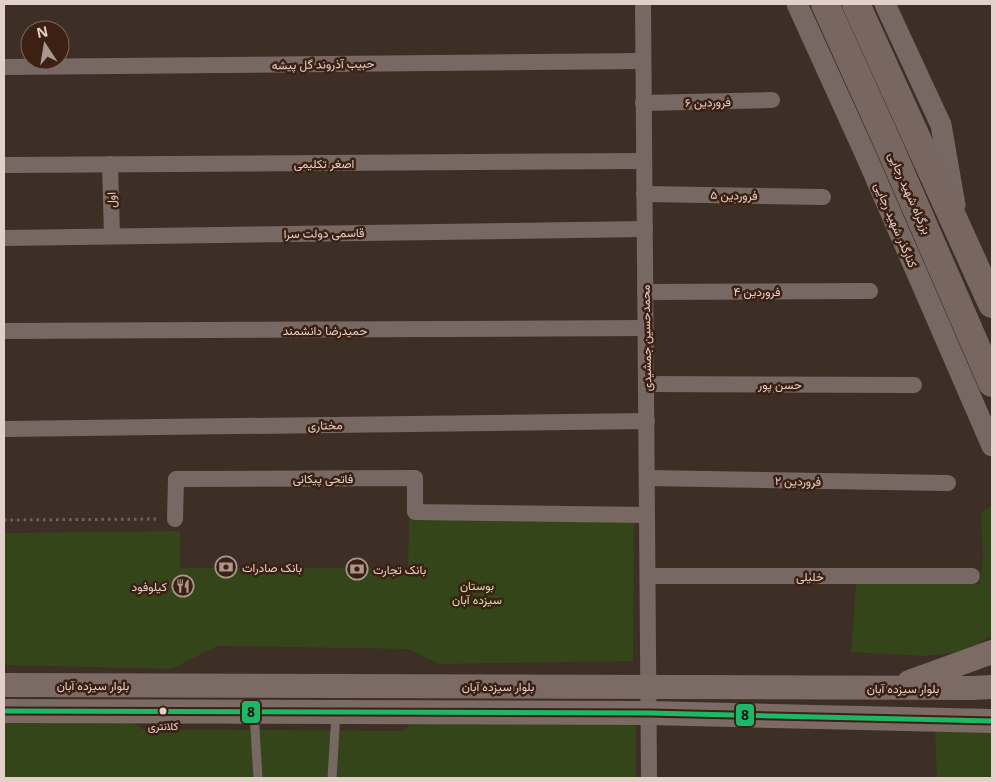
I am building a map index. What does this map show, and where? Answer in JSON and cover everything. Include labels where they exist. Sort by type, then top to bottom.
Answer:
[{"type":"highway","name":"بزرگراه شهید رجایی","points":[[825,4],[992,383]]},
{"type":"highway","points":[[856,4],[992,304]]},
{"type":"main road","points":[[892,688],[992,652]]},
{"type":"main road","name":"بلوار سیزده آبان","points":[[4,685],[649,679],[892,688],[992,687]]},
{"type":"main road","points":[[4,711],[649,713],[992,721]]},
{"type":"street","name":"محمدحسین جمشیدی","points":[[642,4],[649,778]]},
{"type":"street","name":"کنارگذر شهید رجایی","points":[[797,4],[867,158],[992,446]]},
{"type":"street","points":[[885,4],[941,125],[959,230]]},
{"type":"street","name":"حبیب آذروند گل پیشه","points":[[4,67],[643,60]]},
{"type":"street","name":"فروردین ۶","points":[[643,103],[772,100]]},
{"type":"street","name":"اصغر تکلیمی","points":[[4,165],[644,161]]},
{"type":"street","name":"اول","points":[[110,164],[112,236]]},
{"type":"street","name":"فروردین ۵","points":[[644,194],[823,196]]},
{"type":"street","name":"قاسمی دولت سرا","points":[[4,238],[645,229]]},
{"type":"street","name":"فروردین ۴","points":[[645,292],[870,291]]},
{"type":"street","name":"حمیدرضا دانشمند","points":[[4,331],[645,328]]},
{"type":"street","name":"حسن پور","points":[[646,384],[914,384]]},
{"type":"street","name":"مختاری","points":[[4,429],[646,420]]},
{"type":"street","name":"فاتحی پیکانی","points":[[175,519],[176,479],[415,478],[415,512],[647,515]]},
{"type":"street","name":"فروردین ۲","points":[[647,478],[948,483]]},
{"type":"street","name":"خلیلی","points":[[648,576],[972,576]]},
{"type":"lane","points":[[254,712],[258,778]]},
{"type":"lane","points":[[332,778],[336,712]]},
{"type":"path","points":[[4,520],[175,519]]},
{"type":"green space","points":[[992,506],[992,635],[967,651],[924,656],[851,652],[856,584],[980,584],[983,561],[981,512]]},
{"type":"green space","name":"بوستان سیزده آبان","points":[[409,518],[634,522],[633,661],[439,664],[408,649],[217,646],[171,669],[4,665],[4,533],[180,531],[180,568],[408,568]]},
{"type":"green space","points":[[420,716],[636,719],[636,778],[4,778],[4,722],[130,721],[142,729],[402,731]]},
{"type":"green space","points":[[935,730],[992,730],[992,778],[937,778]]},
{"type":"transit line","name":"8","points":[[4,711],[649,713],[992,721]]},
{"type":"place","name":"بانک صادرات","points":[[226,567]]},
{"type":"place","name":"بانک تجارت","points":[[357,569]]},
{"type":"place","name":"کیلوفود","points":[[183,586]]},
{"type":"place","name":"کلانتری","points":[[163,711]]}]
